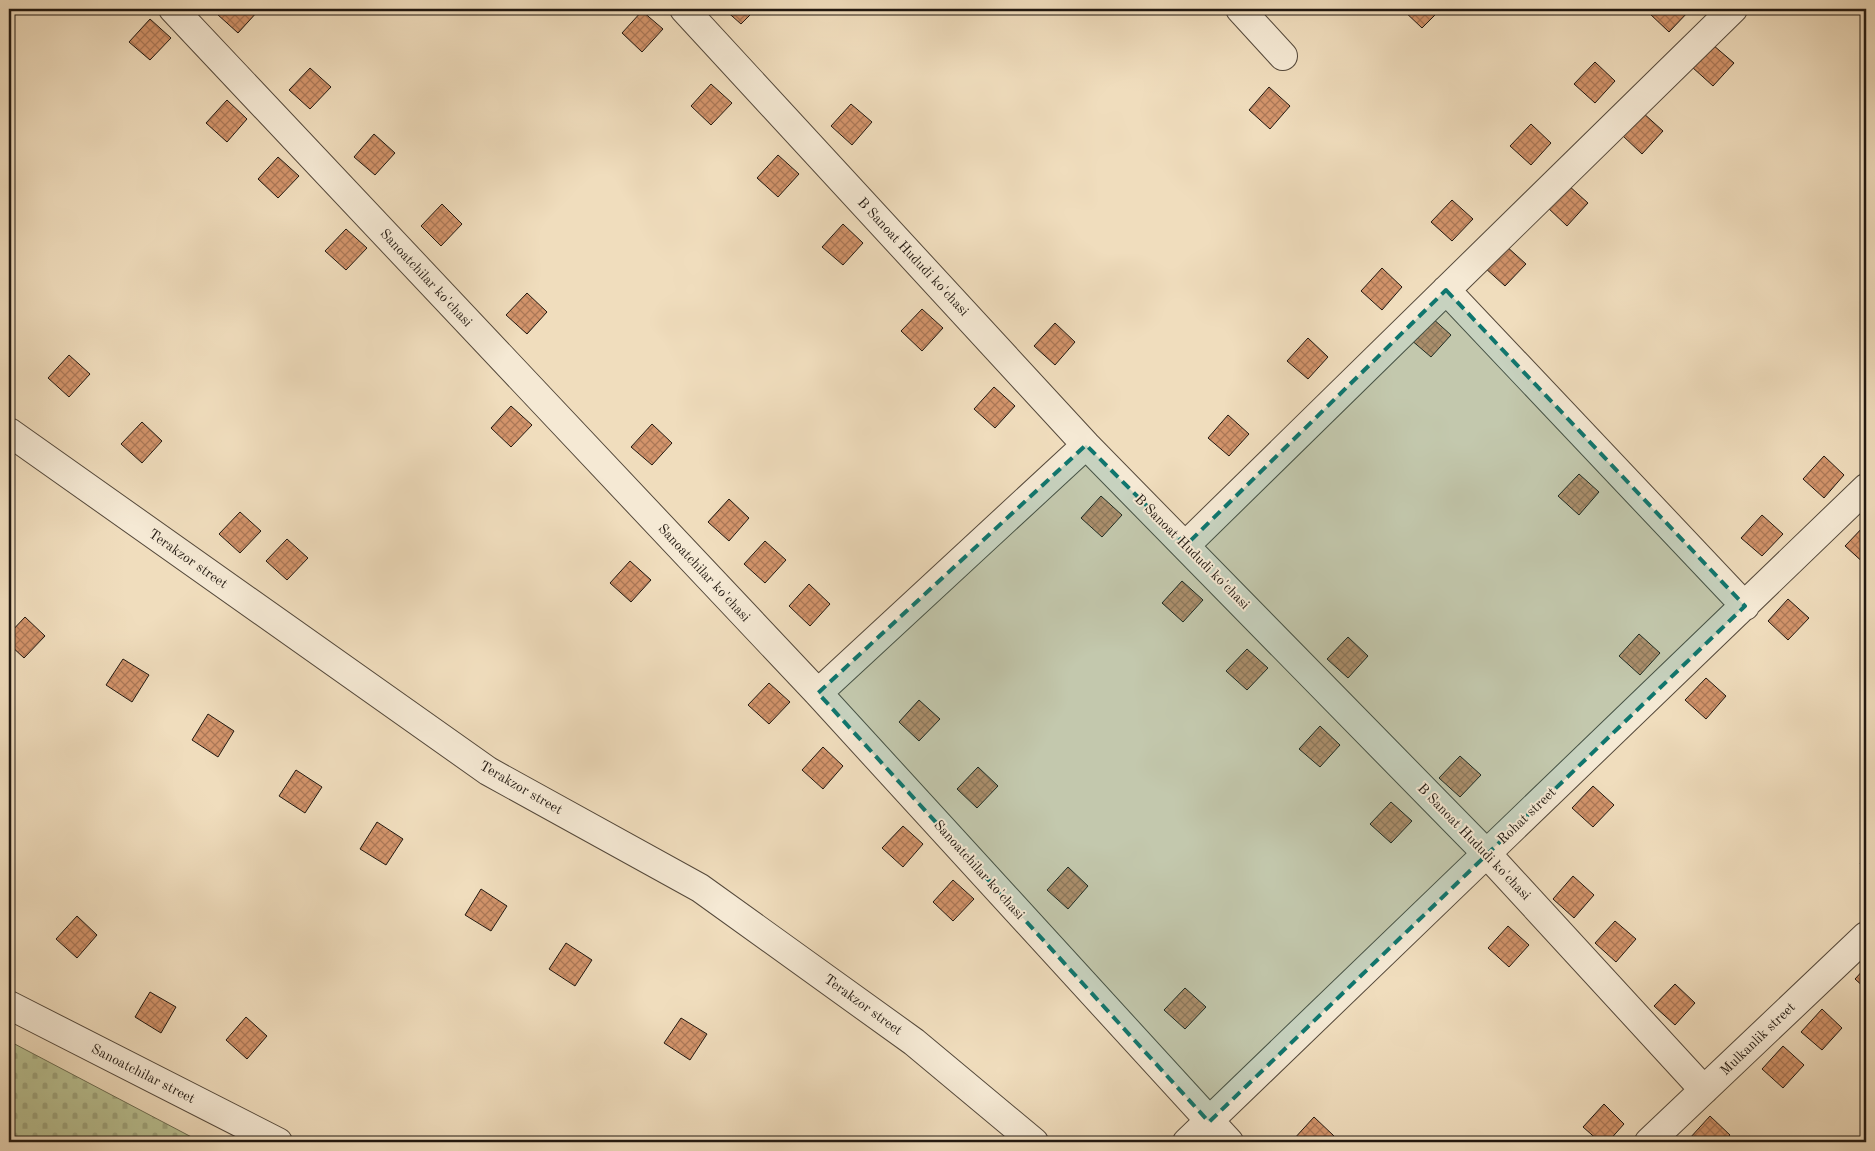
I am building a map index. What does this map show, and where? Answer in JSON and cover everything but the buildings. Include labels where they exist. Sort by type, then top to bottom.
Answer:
[{"type":"street","name":"Sanoatchilar ko'chasi","points":[[173,9],[818,693],[1229,1142]]},
{"type":"street","name":"B Sanoat Hududi ko'chasi","points":[[684,9],[1086,445],[1487,854],[1704,1090]]},
{"type":"street","points":[[1240,9],[1283,56]]},
{"type":"street","points":[[1186,545],[1733,9]]},
{"type":"street","points":[[1446,290],[1744,606]]},
{"type":"street","name":"Terakzor street","points":[[9,432],[488,771],[700,888],[914,1042],[1034,1142]]},
{"type":"street","points":[[818,693],[1086,445]]},
{"type":"street","name":"Rohat street","points":[[1187,1142],[1866,488]]},
{"type":"street","name":"Mulkanlik street","points":[[1649,1142],[1866,936]]},
{"type":"street","name":"Sanoatchilar street","points":[[9,1005],[278,1142]]},
{"type":"highlighted area","points":[[1446,290],[1745,606],[1209,1122],[818,693],[1086,445],[1186,545]]},
{"type":"green space","points":[[9,1041],[201,1142],[9,1142]]}]
